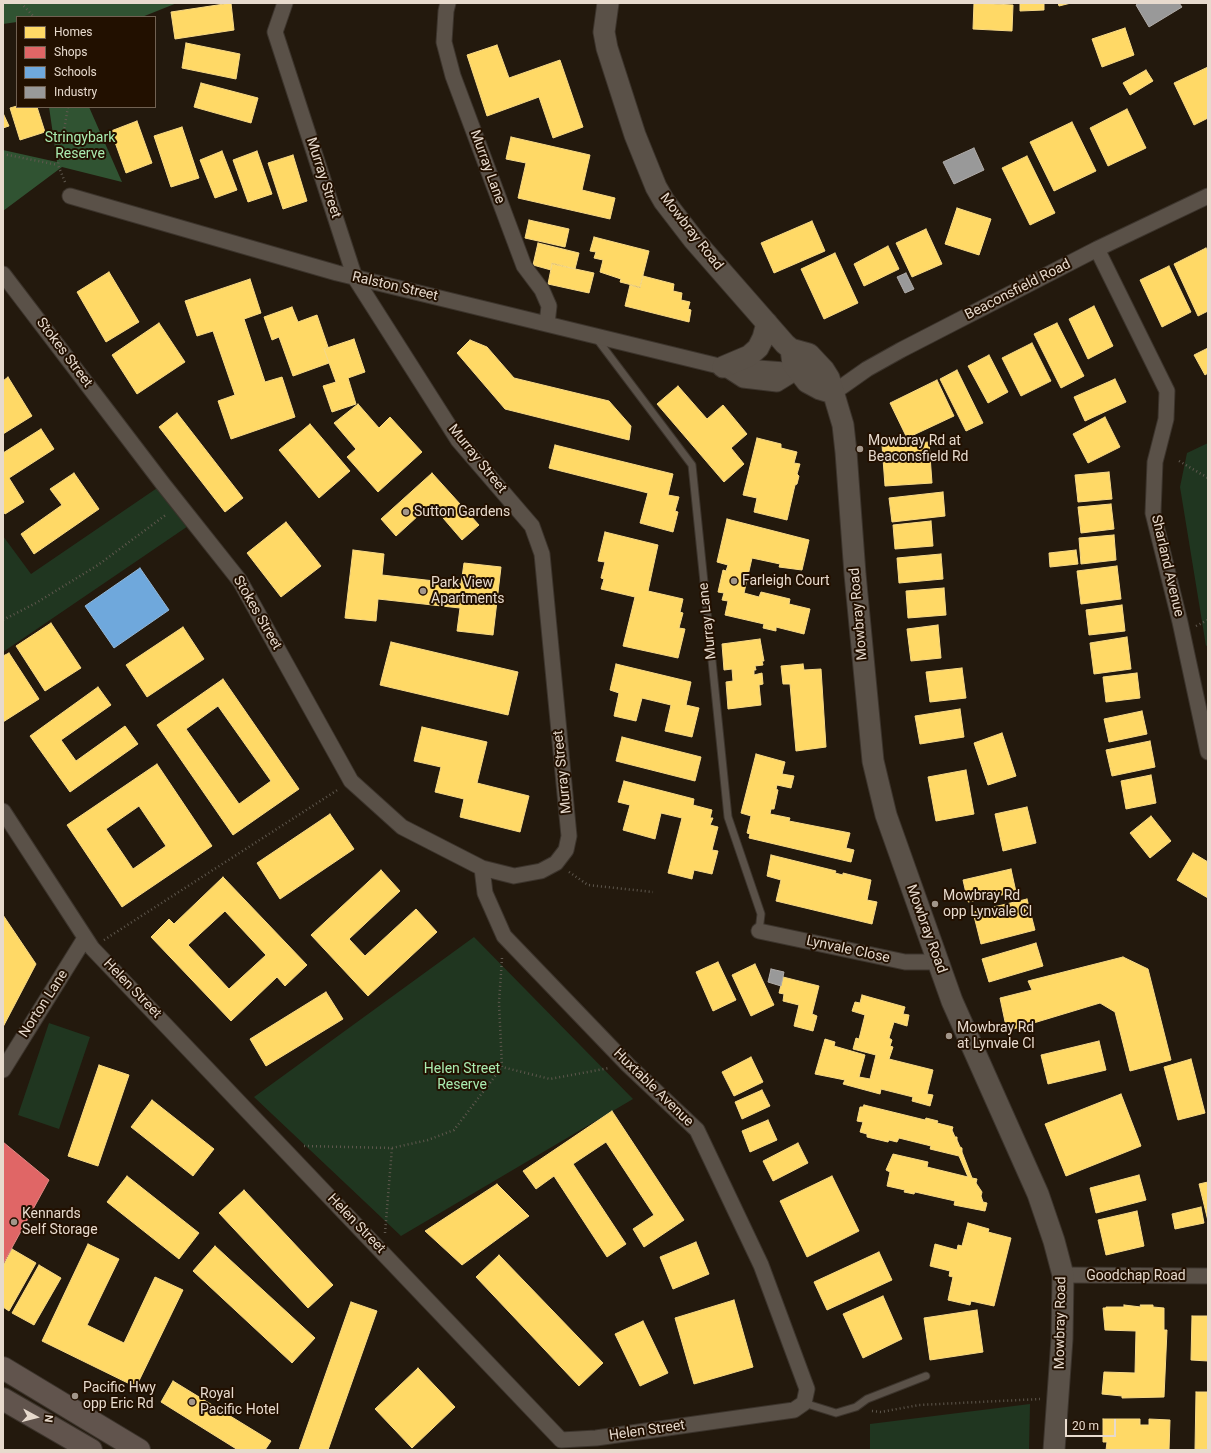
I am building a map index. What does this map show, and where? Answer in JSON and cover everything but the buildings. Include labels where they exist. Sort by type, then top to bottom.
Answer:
[{"type":"highway","points":[[3,1368],[139,1450]]},
{"type":"highway","points":[[3,1399],[91,1450]]},
{"type":"main road","name":"Mowbray Road","points":[[608,3],[604,32],[607,48],[635,135],[656,187],[672,213],[694,240],[767,323],[791,349],[809,354],[824,370],[833,392],[843,425],[846,452],[855,574],[873,761],[886,816],[952,1001],[1038,1194],[1064,1275],[1059,1398],[1054,1450]]},
{"type":"main road","points":[[723,367],[749,356],[758,348],[763,338],[767,323]]},
{"type":"main road","name":"Mowbray Road","points":[[791,349],[793,364],[807,382],[820,389],[833,392]]},
{"type":"street","name":"Murray Street","points":[[285,3],[275,32],[355,278],[458,440],[532,526],[542,554],[569,836],[566,850],[556,863]]},
{"type":"street","name":"Murray Lane","points":[[448,3],[444,42],[453,76],[524,266],[542,290],[549,306],[547,324]]},
{"type":"street","name":"Ralston Street","points":[[70,196],[355,278],[723,367],[743,380],[777,384],[798,371]]},
{"type":"street","name":"Beaconsfield Road","points":[[833,392],[867,369],[901,350],[1097,249],[1208,196]]},
{"type":"street","name":"Sharland Avenue","points":[[1097,249],[1167,391],[1166,419],[1155,462],[1153,513],[1180,622],[1208,752]]},
{"type":"street","name":"Stokes Street","points":[[3,274],[179,504],[240,581],[351,781],[402,827],[482,868]]},
{"type":"street","name":"Helen Street","points":[[3,811],[89,943],[561,1440],[596,1438],[794,1410],[804,1403]]},
{"type":"street","points":[[482,868],[514,876],[541,871],[556,863]]},
{"type":"street","name":"Huxtable Avenue","points":[[482,868],[485,893],[504,936],[628,1065],[697,1130],[761,1265],[807,1389],[804,1403]]},
{"type":"street","name":"Lynvale Close","points":[[759,931],[905,962],[938,962]]},
{"type":"street","name":"Norton Lane","points":[[3,1070],[89,943]]},
{"type":"street","name":"Goodchap Road","points":[[1064,1275],[1208,1276]]},
{"type":"lane","name":"Murray Lane","points":[[595,337],[692,465],[728,817],[761,914],[759,931]]},
{"type":"lane","points":[[804,1403],[836,1413],[856,1407],[867,1399],[926,1376]]},
{"type":"path","points":[[21,3],[33,16]]},
{"type":"path","points":[[68,108],[58,165],[70,196]]},
{"type":"path","points":[[3,154],[58,165]]},
{"type":"path","points":[[1179,461],[1208,478]]},
{"type":"path","points":[[3,620],[36,604],[98,565],[144,533],[179,504]]},
{"type":"path","points":[[89,943],[351,781]]},
{"type":"path","points":[[556,863],[588,885],[653,892]]},
{"type":"path","points":[[282,1146],[392,1148],[428,1140],[454,1130],[502,1067],[499,1003],[504,936]]},
{"type":"path","points":[[502,1067],[550,1078],[628,1065]]},
{"type":"path","points":[[383,1253],[392,1148]]},
{"type":"path","points":[[856,1407],[881,1412],[919,1405],[1059,1398]]},
{"type":"green space","points":[[3,3],[177,3],[144,16],[16,16],[16,22],[3,24]]},
{"type":"green space","name":"Stringybark Reserve","points":[[49,108],[89,108],[122,182],[62,167],[3,211],[3,150],[57,162]]},
{"type":"green space","points":[[1208,443],[1208,645],[1206,646],[1180,487],[1187,453]]},
{"type":"green space","points":[[163,484],[194,522],[3,652],[3,536],[31,574]]},
{"type":"green space","name":"Helen Street Reserve","points":[[474,937],[633,1099],[401,1236],[254,1097]]},
{"type":"green space","points":[[49,1023],[90,1037],[59,1129],[18,1115]]},
{"type":"green space","points":[[1030,1404],[1029,1450],[870,1450],[870,1424]]},
{"type":"place","name":"Mowbray Rd at Beaconsfield Rd","points":[[860,449]]},
{"type":"place","name":"Sutton Gardens","points":[[406,512]]},
{"type":"place","name":"Farleigh Court","points":[[734,581]]},
{"type":"place","name":"Park View Apartments","points":[[423,591]]},
{"type":"place","name":"Mowbray Rd opp Lynvale Cl","points":[[935,904]]},
{"type":"place","name":"Mowbray Rd at Lynvale Cl","points":[[949,1036]]},
{"type":"place","name":"Kennards Self Storage","points":[[14,1222]]},
{"type":"place","name":"Pacific Hwy opp Eric Rd","points":[[75,1396]]},
{"type":"place","name":"Royal Pacific Hotel","points":[[192,1402]]}]
